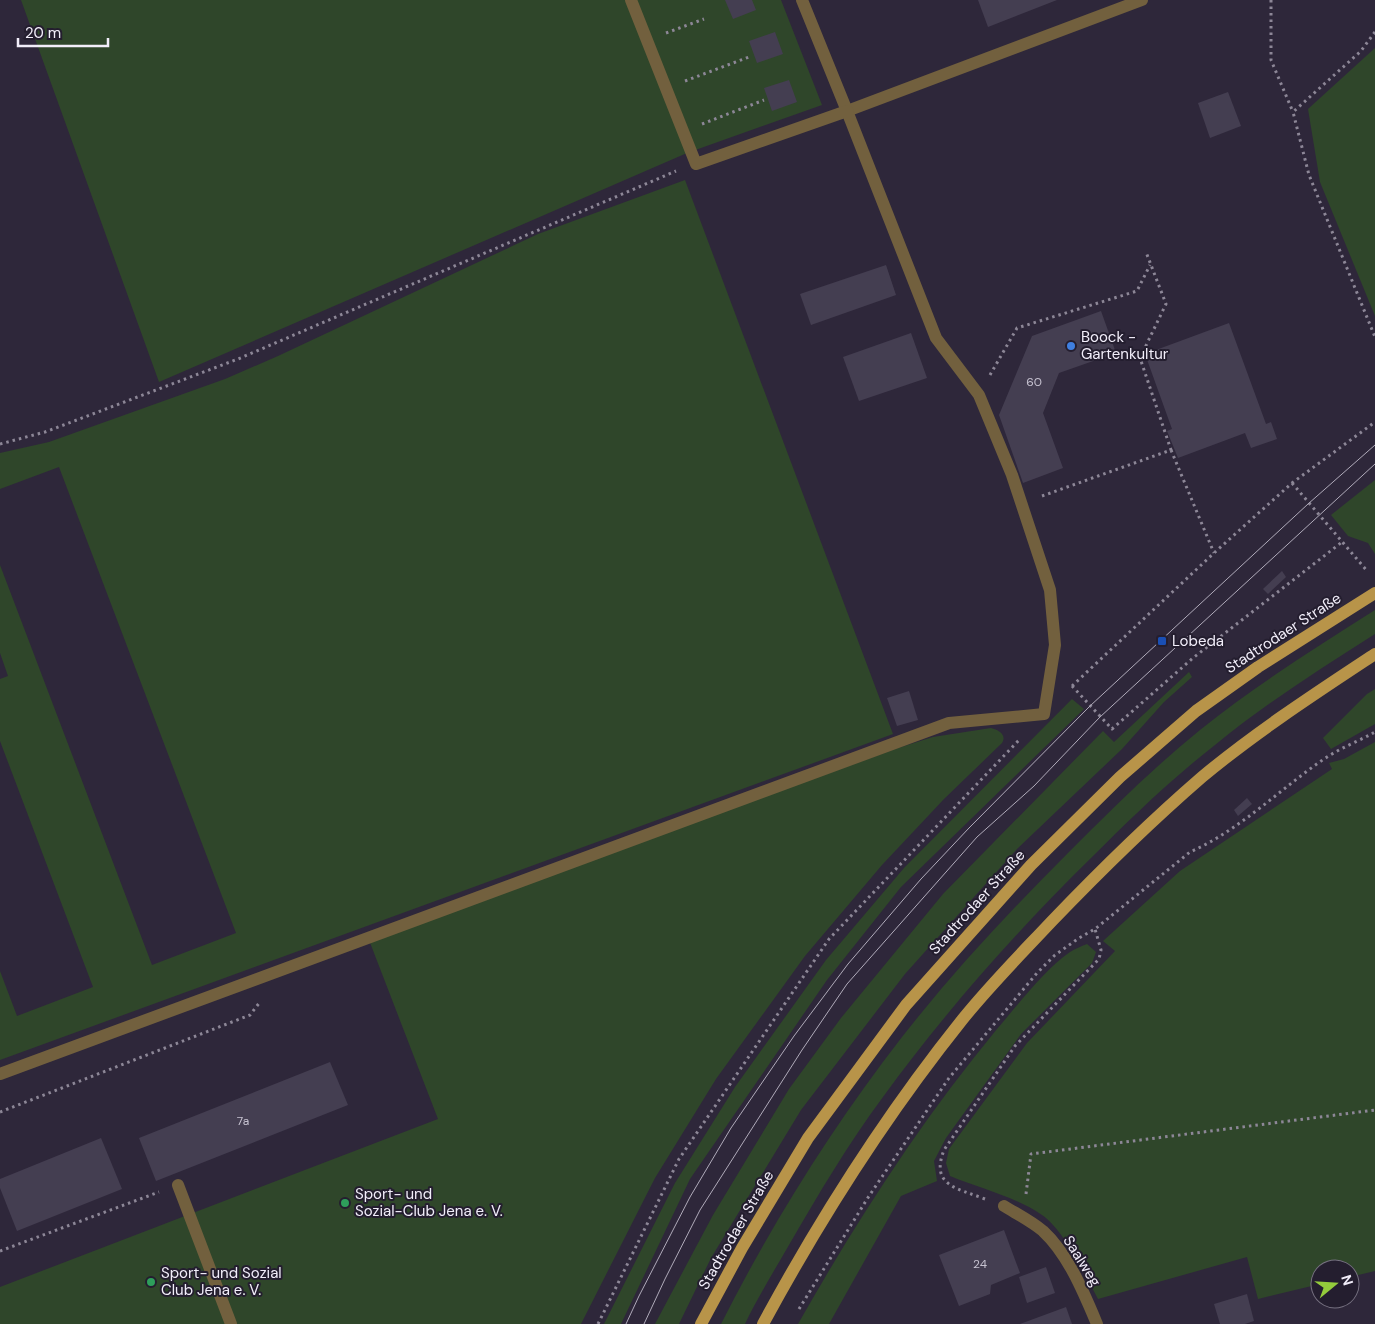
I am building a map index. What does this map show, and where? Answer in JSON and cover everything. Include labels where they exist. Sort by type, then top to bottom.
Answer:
[{"type":"main road","name":"Stadtrodaer Straße","points":[[701,1324],[742,1248],[808,1138],[906,1005],[1031,864],[1120,777],[1196,711],[1258,667],[1375,593]]},
{"type":"main road","points":[[763,1324],[800,1255],[869,1146],[963,1019],[1019,956],[1139,835],[1204,776],[1292,709],[1375,654]]},
{"type":"street","points":[[631,0],[696,164],[847,111],[1142,0]]},
{"type":"street","points":[[0,1074],[949,723],[1044,714],[1055,645],[1050,590],[1012,475],[979,395],[936,338],[802,0]]},
{"type":"street","points":[[178,1185],[232,1324]]},
{"type":"street","name":"Saalweg","points":[[1004,1206],[1044,1232],[1063,1256],[1084,1293],[1097,1324]]},
{"type":"path","points":[[1271,0],[1272,60],[1293,112],[1309,175],[1375,337]]},
{"type":"path","points":[[647,41],[704,19]]},
{"type":"path","points":[[1293,112],[1361,51],[1375,32]]},
{"type":"path","points":[[666,89],[749,57]]},
{"type":"path","points":[[683,131],[764,100]]},
{"type":"path","points":[[0,444],[45,432],[238,359],[696,164]]},
{"type":"path","points":[[1146,252],[1166,304],[1140,358],[1171,450],[1214,553]]},
{"type":"path","points":[[979,395],[1018,328],[1137,291],[1151,264]]},
{"type":"path","points":[[598,1324],[679,1159],[829,940],[1072,686],[1292,483],[1375,422]]},
{"type":"path","points":[[1021,504],[1171,450]]},
{"type":"path","points":[[1292,483],[1368,572]]},
{"type":"path","points":[[1072,686],[1112,729],[1193,658],[1342,542]]},
{"type":"path","points":[[795,1316],[869,1196],[950,1078],[1037,973],[1055,955],[1095,929],[1190,852],[1206,845],[1229,830],[1326,758],[1375,732]]},
{"type":"path","points":[[1004,1206],[949,1185],[940,1175],[939,1163],[953,1135],[1016,1046],[1099,959],[1100,950],[1095,929]]},
{"type":"path","points":[[0,1112],[250,1016],[261,1000]]},
{"type":"path","points":[[1024,1218],[1031,1154],[1375,1110]]},
{"type":"path","points":[[0,1251],[178,1185]]},
{"type":"green space","points":[[21,0],[781,0],[822,105],[687,153],[159,382]]},
{"type":"green space","points":[[1375,48],[1375,316],[1320,182],[1308,109]]},
{"type":"green space","points":[[685,180],[893,734],[0,1060],[0,971],[17,1016],[93,987],[0,741],[0,679],[8,676],[0,653],[0,565],[152,965],[236,933],[59,467],[0,489],[0,453],[49,442],[225,379],[538,234]]},
{"type":"green space","points":[[1375,480],[1375,554],[1368,543],[1348,536],[1331,515]]},
{"type":"green space","points":[[1375,610],[1375,634],[1273,701],[1198,758],[1104,845],[1007,945],[931,1035],[870,1115],[811,1207],[745,1324],[721,1324],[782,1212],[828,1140],[902,1037],[982,943],[1099,822],[1183,744],[1264,683]]},
{"type":"green space","points":[[1189,672],[1192,677],[1164,702],[1122,749],[1017,849],[905,974],[801,1110],[711,1258],[679,1324],[655,1324],[713,1215],[789,1089],[841,1018],[943,894],[1103,731],[1114,742]]},
{"type":"green space","points":[[1375,689],[1375,724],[1331,749],[1323,738],[1367,694]]},
{"type":"green space","points":[[1072,699],[1084,709],[901,887],[827,980],[690,1179],[621,1324],[604,1324],[675,1183],[735,1087],[826,960],[904,868]]},
{"type":"green space","points":[[991,728],[1003,735],[1002,743],[944,799],[882,865],[805,956],[716,1079],[655,1178],[581,1324],[0,1324],[0,1287],[438,1119],[369,940],[898,748],[933,737]]},
{"type":"green space","points":[[1375,742],[1375,1271],[1360,1275],[1360,1259],[1310,1259],[1310,1286],[1258,1299],[1247,1257],[1098,1299],[1066,1242],[1050,1222],[1021,1203],[950,1176],[946,1163],[949,1149],[1027,1043],[1115,951],[1103,941],[1180,871],[1332,769],[1329,763],[1344,759]]},
{"type":"green space","points":[[1087,944],[1096,952],[1092,963],[1021,1034],[946,1138],[934,1161],[937,1181],[901,1196],[829,1324],[798,1324],[867,1209],[942,1099],[997,1029],[1041,978],[1070,952]]},
{"type":"building","points":[[725,0],[752,0],[756,10],[733,19]]},
{"type":"building","points":[[978,0],[1057,0],[988,27]]},
{"type":"building","points":[[775,32],[783,54],[757,63],[749,41]]},
{"type":"building","points":[[789,80],[797,102],[772,111],[764,88]]},
{"type":"building","points":[[1228,92],[1241,126],[1210,138],[1198,103]]},
{"type":"building","points":[[886,265],[896,295],[811,325],[800,294]]},
{"type":"building","points":[[1101,311],[1116,353],[1059,373],[1043,413],[1063,468],[1023,483],[999,415],[1032,336]]},
{"type":"building","points":[[1229,323],[1266,424],[1271,422],[1277,439],[1251,448],[1245,433],[1178,458],[1167,431],[1172,429],[1145,354]]},
{"type":"building","points":[[911,333],[927,378],[859,401],[843,357]]},
{"type":"building","points":[[1282,571],[1286,577],[1268,594],[1263,589]]},
{"type":"building","points":[[909,691],[918,720],[897,726],[887,698]]},
{"type":"building","points":[[1247,798],[1252,804],[1238,816],[1234,810]]},
{"type":"building","points":[[330,1062],[348,1105],[156,1181],[139,1138]]},
{"type":"building","points":[[101,1138],[122,1189],[17,1231],[0,1188],[0,1179]]},
{"type":"building","points":[[1004,1230],[1020,1273],[991,1285],[990,1294],[959,1306],[939,1255]]},
{"type":"building","points":[[1046,1267],[1055,1293],[1027,1303],[1019,1277]]},
{"type":"building","points":[[1247,1294],[1254,1321],[1245,1324],[1220,1324],[1214,1304]]},
{"type":"building","points":[[1066,1307],[1072,1324],[1020,1324]]},
{"type":"tram line","points":[[626,1324],[690,1197],[731,1128],[794,1036],[848,964],[921,879],[1090,706],[1308,504],[1375,445]]},
{"type":"tram line","points":[[644,1324],[700,1210],[802,1050],[847,984],[977,837],[1034,786],[1100,717],[1375,464]]},
{"type":"place","name":"Boock - Gartenkultur","points":[[1071,346]]},
{"type":"place","name":"Lobeda","points":[[1162,641]]},
{"type":"place","name":"Sport- und Sozial-Club Jena e. V.","points":[[345,1203]]},
{"type":"place","name":"Sport- und Sozial Club Jena e. V.","points":[[151,1282]]}]
